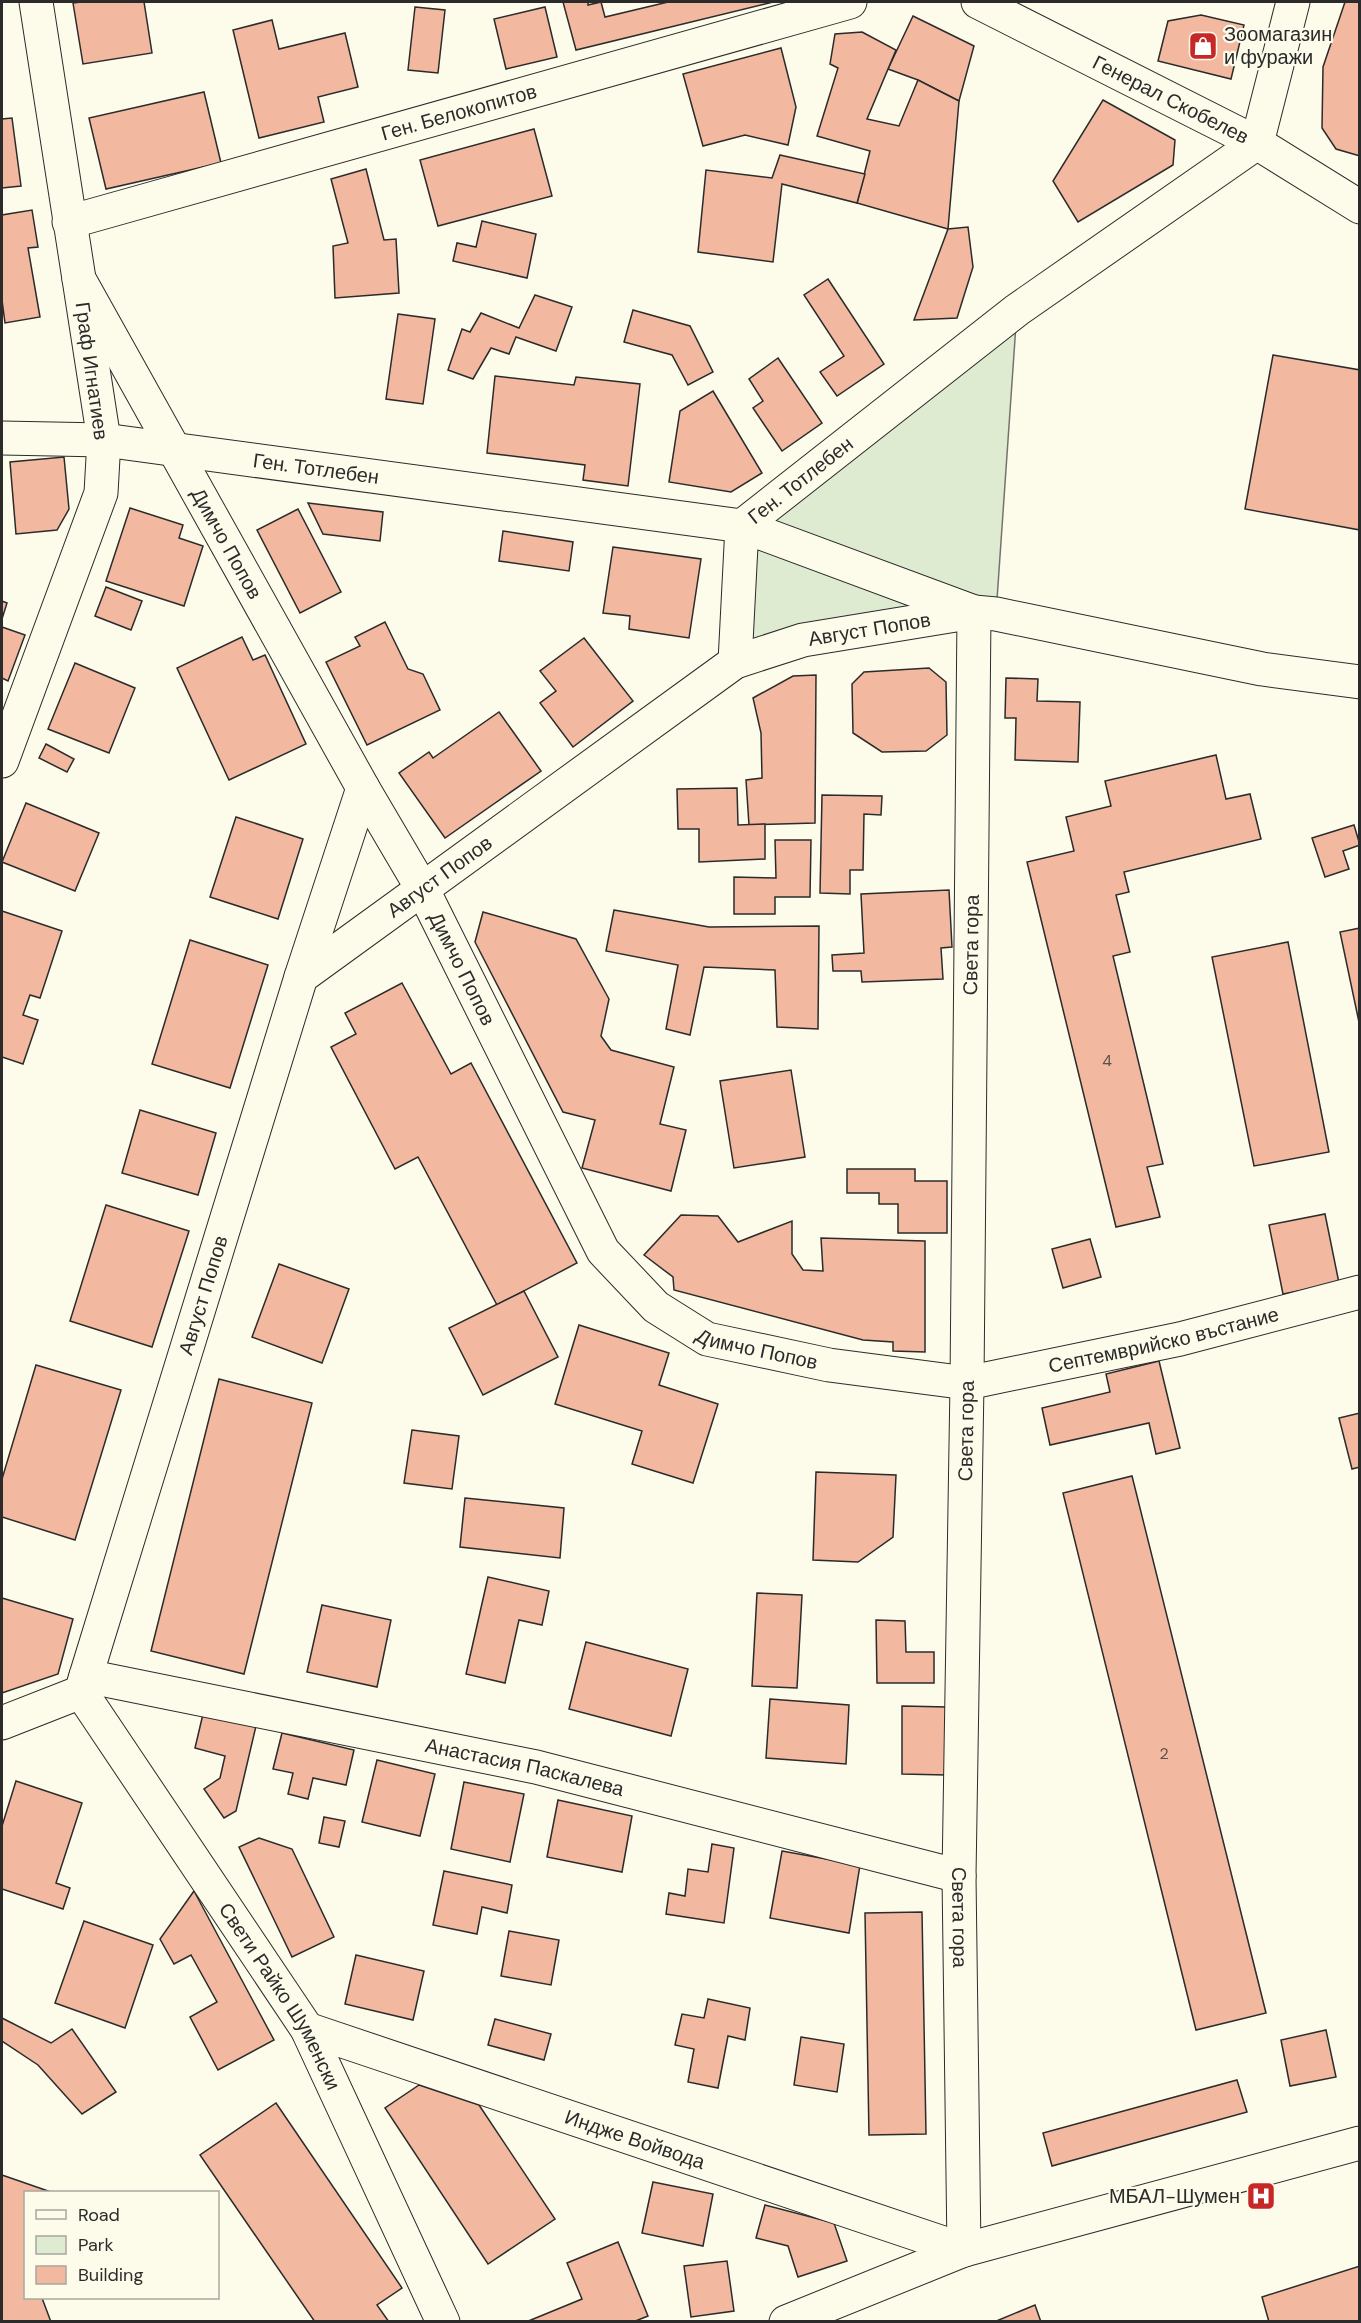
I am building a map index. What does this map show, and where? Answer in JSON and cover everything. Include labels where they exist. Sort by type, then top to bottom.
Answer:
[{"type":"street","name":"Граф Игнатиев","points":[[2,761],[101,493],[104,440],[36,2]]},
{"type":"street","name":"Ген. Белокопитов","points":[[69,222],[850,2]]},
{"type":"street","name":"Генерал Скобелев","points":[[978,2],[1257,143],[1359,207]]},
{"type":"street","points":[[1257,143],[1293,2]]},
{"type":"street","name":"Ген. Тотлебен","points":[[2,438],[104,440],[742,526],[1017,310],[1257,143]]},
{"type":"street","name":"Димчо Попов","points":[[79,279],[363,788],[423,890],[603,1251],[656,1307],[707,1340],[829,1365],[967,1383]]},
{"type":"street","points":[[735,662],[742,526],[974,612]]},
{"type":"street","name":"Август Попов","points":[[83,1684],[301,977],[735,662],[803,640],[974,612],[996,614],[1262,669],[1359,682]]},
{"type":"street","name":"Света гора","points":[[964,2250],[959,1876],[967,1383],[974,612]]},
{"type":"street","points":[[301,977],[363,788]]},
{"type":"street","name":"Септемврийско въстание","points":[[967,1383],[1180,1339],[1359,1292]]},
{"type":"street","points":[[2,1723],[83,1684]]},
{"type":"street","name":"Анастасия Паскалева","points":[[83,1684],[536,1767],[959,1876]]},
{"type":"street","name":"Свети Райко Шуменски","points":[[83,1684],[307,2029],[443,2322]]},
{"type":"street","name":"Индже Войвода","points":[[307,2029],[964,2250]]},
{"type":"street","points":[[786,2322],[964,2250],[1359,2143]]},
{"type":"green space","points":[[1017,310],[996,614],[735,662],[742,526]]},
{"type":"building","points":[[144,2],[152,53],[83,64],[73,3]]},
{"type":"building","points":[[563,2],[588,2],[588,5],[601,2],[605,17],[668,2],[773,2],[576,50]]},
{"type":"building","points":[[1345,2],[1360,2],[1360,156],[1336,149],[1322,128],[1323,67]]},
{"type":"building","points":[[415,7],[445,10],[438,73],[408,70]]},
{"type":"building","points":[[545,7],[557,57],[506,69],[494,19]]},
{"type":"building","points":[[1201,15],[1244,25],[1231,79],[1158,61],[1168,21]]},
{"type":"building","points":[[913,16],[974,46],[959,101],[918,80],[888,69]]},
{"type":"building","points":[[272,20],[279,49],[345,33],[358,87],[318,97],[324,122],[259,138],[233,30]]},
{"type":"building","points":[[862,32],[896,50],[867,119],[899,126],[918,80],[959,101],[948,229],[857,203],[870,151],[817,136],[838,68],[830,64],[835,34]]},
{"type":"building","points":[[781,48],[796,107],[788,145],[745,135],[703,146],[683,74]]},
{"type":"building","points":[[204,92],[221,163],[106,189],[89,118]]},
{"type":"building","points":[[1103,100],[1175,140],[1173,165],[1078,222],[1053,181]]},
{"type":"building","points":[[12,118],[21,186],[2,188],[2,119]]},
{"type":"building","points":[[534,129],[552,196],[438,226],[420,160]]},
{"type":"building","points":[[780,155],[865,174],[857,203],[782,184],[773,262],[698,252],[706,170],[772,178]]},
{"type":"building","points":[[366,169],[384,240],[396,239],[399,293],[335,298],[333,246],[348,243],[331,179]]},
{"type":"building","points":[[32,210],[38,247],[28,248],[40,317],[5,323],[2,300],[2,215]]},
{"type":"building","points":[[482,221],[536,234],[527,278],[453,261],[457,243],[476,247]]},
{"type":"building","points":[[968,227],[973,267],[957,318],[914,320],[948,229]]},
{"type":"building","points":[[828,279],[884,364],[837,396],[820,372],[844,356],[804,295]]},
{"type":"building","points":[[535,295],[572,307],[556,351],[516,337],[509,354],[491,348],[473,379],[448,370],[462,329],[470,332],[481,313],[519,328]]},
{"type":"building","points":[[633,310],[690,326],[713,372],[688,385],[672,355],[624,342]]},
{"type":"building","points":[[398,314],[435,319],[423,404],[386,399]]},
{"type":"building","points":[[1273,355],[1360,370],[1360,530],[1245,509]]},
{"type":"building","points":[[778,358],[822,423],[782,451],[753,408],[763,401],[749,379]]},
{"type":"building","points":[[495,376],[574,385],[576,377],[640,384],[628,486],[583,480],[585,465],[487,453]]},
{"type":"building","points":[[713,391],[762,473],[731,492],[669,482],[680,411]]},
{"type":"building","points":[[64,457],[69,509],[57,530],[16,534],[10,462]]},
{"type":"building","points":[[308,503],[383,512],[380,541],[323,534]]},
{"type":"building","points":[[130,508],[183,525],[179,538],[203,546],[184,606],[106,581]]},
{"type":"building","points":[[298,509],[341,592],[300,613],[257,530]]},
{"type":"building","points":[[503,531],[573,542],[569,571],[499,561]]},
{"type":"building","points":[[613,547],[701,559],[689,638],[629,629],[630,616],[603,613]]},
{"type":"building","points":[[106,587],[142,601],[131,630],[95,616]]},
{"type":"building","points":[[2,601],[7,603],[2,619]]},
{"type":"building","points":[[385,622],[408,669],[423,674],[440,710],[367,745],[326,662],[360,646],[355,637]]},
{"type":"building","points":[[2,627],[25,635],[8,681],[2,678]]},
{"type":"building","points":[[242,637],[253,660],[265,655],[306,744],[229,780],[177,668]]},
{"type":"building","points":[[584,638],[633,701],[573,747],[540,703],[556,691],[540,671]]},
{"type":"building","points":[[75,663],[135,688],[109,753],[48,729]]},
{"type":"building","points":[[929,668],[946,682],[947,735],[926,751],[882,752],[853,733],[852,684],[864,672]]},
{"type":"building","points":[[816,675],[815,823],[749,825],[746,780],[762,778],[761,733],[753,698],[793,676]]},
{"type":"building","points":[[1006,678],[1038,679],[1037,701],[1080,702],[1078,762],[1015,760],[1016,718],[1005,718]]},
{"type":"building","points":[[499,712],[541,771],[445,838],[399,773],[429,752],[433,758]]},
{"type":"building","points":[[46,744],[74,759],[67,772],[39,758]]},
{"type":"building","points":[[1216,755],[1226,799],[1250,794],[1261,839],[1124,872],[1129,892],[1116,895],[1130,952],[1113,956],[1163,1164],[1147,1167],[1160,1217],[1116,1227],[1027,862],[1074,851],[1066,817],[1111,806],[1105,781]]},
{"type":"building","points":[[737,788],[738,825],[765,824],[765,859],[699,862],[699,829],[678,829],[677,789]]},
{"type":"building","points":[[822,795],[882,796],[881,815],[864,814],[863,870],[850,870],[850,894],[820,893]]},
{"type":"building","points":[[26,803],[99,833],[75,891],[2,862]]},
{"type":"building","points":[[236,817],[303,839],[278,919],[210,897]]},
{"type":"building","points":[[1354,825],[1360,845],[1343,851],[1349,869],[1325,877],[1312,838]]},
{"type":"building","points":[[775,840],[811,840],[810,897],[775,897],[775,914],[734,914],[734,877],[776,878]]},
{"type":"building","points":[[949,890],[952,947],[941,948],[943,979],[862,982],[861,971],[833,971],[832,955],[864,953],[861,894]]},
{"type":"building","points":[[614,910],[709,927],[819,926],[818,1029],[777,1027],[775,970],[704,967],[690,1035],[666,1029],[678,965],[606,951]]},
{"type":"building","points":[[2,911],[62,931],[40,998],[30,995],[23,1015],[38,1020],[23,1064],[2,1057]]},
{"type":"building","points":[[483,912],[576,939],[609,999],[601,1036],[611,1050],[674,1067],[660,1124],[686,1130],[671,1191],[582,1168],[595,1120],[563,1112],[475,942]]},
{"type":"building","points":[[1360,928],[1360,1027],[1340,932]]},
{"type":"building","points":[[190,940],[268,965],[230,1088],[152,1064]]},
{"type":"building","points":[[1288,942],[1329,1152],[1254,1166],[1212,957]]},
{"type":"building","points":[[402,983],[451,1074],[471,1063],[577,1263],[497,1305],[418,1157],[395,1169],[331,1047],[356,1034],[345,1013]]},
{"type":"building","points":[[791,1070],[805,1157],[734,1168],[720,1081]]},
{"type":"building","points":[[140,1110],[216,1133],[198,1195],[122,1173]]},
{"type":"building","points":[[847,1169],[915,1169],[915,1181],[947,1181],[947,1233],[898,1233],[898,1204],[879,1204],[879,1193],[847,1193]]},
{"type":"building","points":[[106,1205],[189,1231],[152,1347],[70,1321]]},
{"type":"building","points":[[1325,1214],[1339,1283],[1283,1294],[1269,1225]]},
{"type":"building","points":[[681,1215],[718,1216],[738,1242],[792,1221],[792,1254],[803,1270],[823,1271],[821,1238],[925,1241],[925,1352],[893,1351],[893,1342],[863,1340],[674,1290],[673,1277],[644,1255]]},
{"type":"building","points":[[1090,1239],[1101,1277],[1063,1288],[1052,1249]]},
{"type":"building","points":[[279,1264],[349,1289],[322,1363],[252,1337]]},
{"type":"building","points":[[524,1291],[558,1357],[483,1395],[449,1328]]},
{"type":"building","points":[[579,1325],[669,1353],[659,1385],[718,1404],[693,1483],[632,1464],[642,1431],[555,1404]]},
{"type":"building","points":[[1159,1361],[1180,1448],[1156,1454],[1149,1423],[1050,1445],[1042,1408],[1110,1392],[1106,1374]]},
{"type":"building","points":[[36,1365],[121,1390],[75,1540],[2,1517],[2,1479]]},
{"type":"building","points":[[219,1379],[312,1403],[244,1674],[151,1651]]},
{"type":"building","points":[[1360,1413],[1360,1467],[1352,1469],[1339,1418]]},
{"type":"building","points":[[412,1430],[459,1436],[452,1489],[404,1483]]},
{"type":"building","points":[[816,1472],[896,1475],[893,1537],[858,1562],[813,1560]]},
{"type":"building","points":[[1132,1476],[1266,2013],[1196,2030],[1063,1493]]},
{"type":"building","points":[[465,1498],[564,1508],[560,1558],[460,1547]]},
{"type":"building","points":[[488,1577],[549,1591],[542,1625],[519,1620],[505,1683],[466,1674]]},
{"type":"building","points":[[757,1593],[802,1595],[797,1688],[752,1686]]},
{"type":"building","points":[[2,1598],[73,1619],[58,1674],[2,1693]]},
{"type":"building","points":[[322,1605],[391,1620],[377,1687],[307,1672]]},
{"type":"building","points":[[876,1620],[905,1621],[906,1652],[934,1652],[934,1683],[877,1683]]},
{"type":"building","points":[[586,1642],[688,1669],[671,1736],[569,1709]]},
{"type":"building","points":[[770,1699],[849,1705],[846,1764],[766,1758]]},
{"type":"building","points":[[902,1706],[947,1707],[946,1775],[902,1774]]},
{"type":"building","points":[[203,1714],[256,1726],[236,1811],[224,1818],[204,1789],[220,1778],[225,1756],[195,1748]]},
{"type":"building","points":[[282,1733],[354,1750],[346,1785],[313,1778],[308,1799],[288,1794],[293,1773],[273,1769]]},
{"type":"building","points":[[377,1760],[435,1774],[420,1836],[362,1822]]},
{"type":"building","points":[[16,1781],[82,1803],[56,1883],[70,1888],[63,1909],[2,1889],[2,1826]]},
{"type":"building","points":[[464,1782],[524,1794],[510,1862],[451,1849]]},
{"type":"building","points":[[558,1800],[632,1816],[622,1872],[547,1857]]},
{"type":"building","points":[[324,1817],[345,1821],[339,1847],[319,1843]]},
{"type":"building","points":[[259,1838],[292,1849],[334,1937],[292,1957],[239,1847]]},
{"type":"building","points":[[712,1844],[734,1848],[724,1923],[666,1914],[669,1893],[685,1896],[688,1869],[708,1872]]},
{"type":"building","points":[[782,1851],[860,1865],[849,1933],[770,1918]]},
{"type":"building","points":[[444,1871],[512,1885],[507,1913],[482,1907],[477,1934],[433,1925]]},
{"type":"building","points":[[194,1891],[274,2040],[218,2070],[190,2017],[217,2002],[191,1955],[174,1964],[160,1939]]},
{"type":"building","points":[[922,1912],[926,2134],[869,2135],[865,1913]]},
{"type":"building","points":[[84,1921],[153,1945],[125,2028],[55,2003]]},
{"type":"building","points":[[509,1931],[559,1940],[551,1985],[501,1976]]},
{"type":"building","points":[[356,1955],[424,1971],[413,2020],[345,2004]]},
{"type":"building","points":[[708,1999],[750,2008],[745,2040],[728,2036],[718,2088],[688,2082],[694,2049],[675,2045],[682,2014],[704,2018]]},
{"type":"building","points":[[2,2018],[51,2043],[72,2029],[116,2092],[82,2114],[38,2065],[2,2041]]},
{"type":"building","points":[[495,2019],[551,2034],[544,2060],[488,2045]]},
{"type":"building","points":[[1326,2030],[1336,2077],[1290,2086],[1281,2040]]},
{"type":"building","points":[[801,2037],[844,2044],[837,2092],[794,2085]]},
{"type":"building","points":[[1237,2080],[1247,2112],[1052,2166],[1043,2133]]},
{"type":"building","points":[[419,2085],[479,2105],[555,2219],[488,2264],[385,2108]]},
{"type":"building","points":[[276,2103],[402,2288],[377,2305],[389,2322],[315,2322],[200,2155]]},
{"type":"building","points":[[2,2175],[48,2191],[24,2191],[24,2299],[42,2299],[51,2322],[2,2322]]},
{"type":"building","points":[[653,2182],[713,2194],[703,2246],[642,2233]]},
{"type":"building","points":[[765,2205],[834,2223],[847,2261],[798,2277],[788,2246],[756,2238]]},
{"type":"building","points":[[618,2242],[648,2316],[633,2322],[526,2322],[582,2299],[567,2263]]},
{"type":"building","points":[[727,2261],[734,2311],[691,2317],[684,2266]]},
{"type":"building","points":[[1360,2266],[1360,2322],[1269,2322],[1262,2297]]},
{"type":"building","points":[[1035,2305],[1041,2322],[994,2322]]},
{"type":"place","name":"Зоомагазин и фуражи","points":[[1203,46]]},
{"type":"place","name":"МБАЛ-Шумен","points":[[1261,2196]]}]
